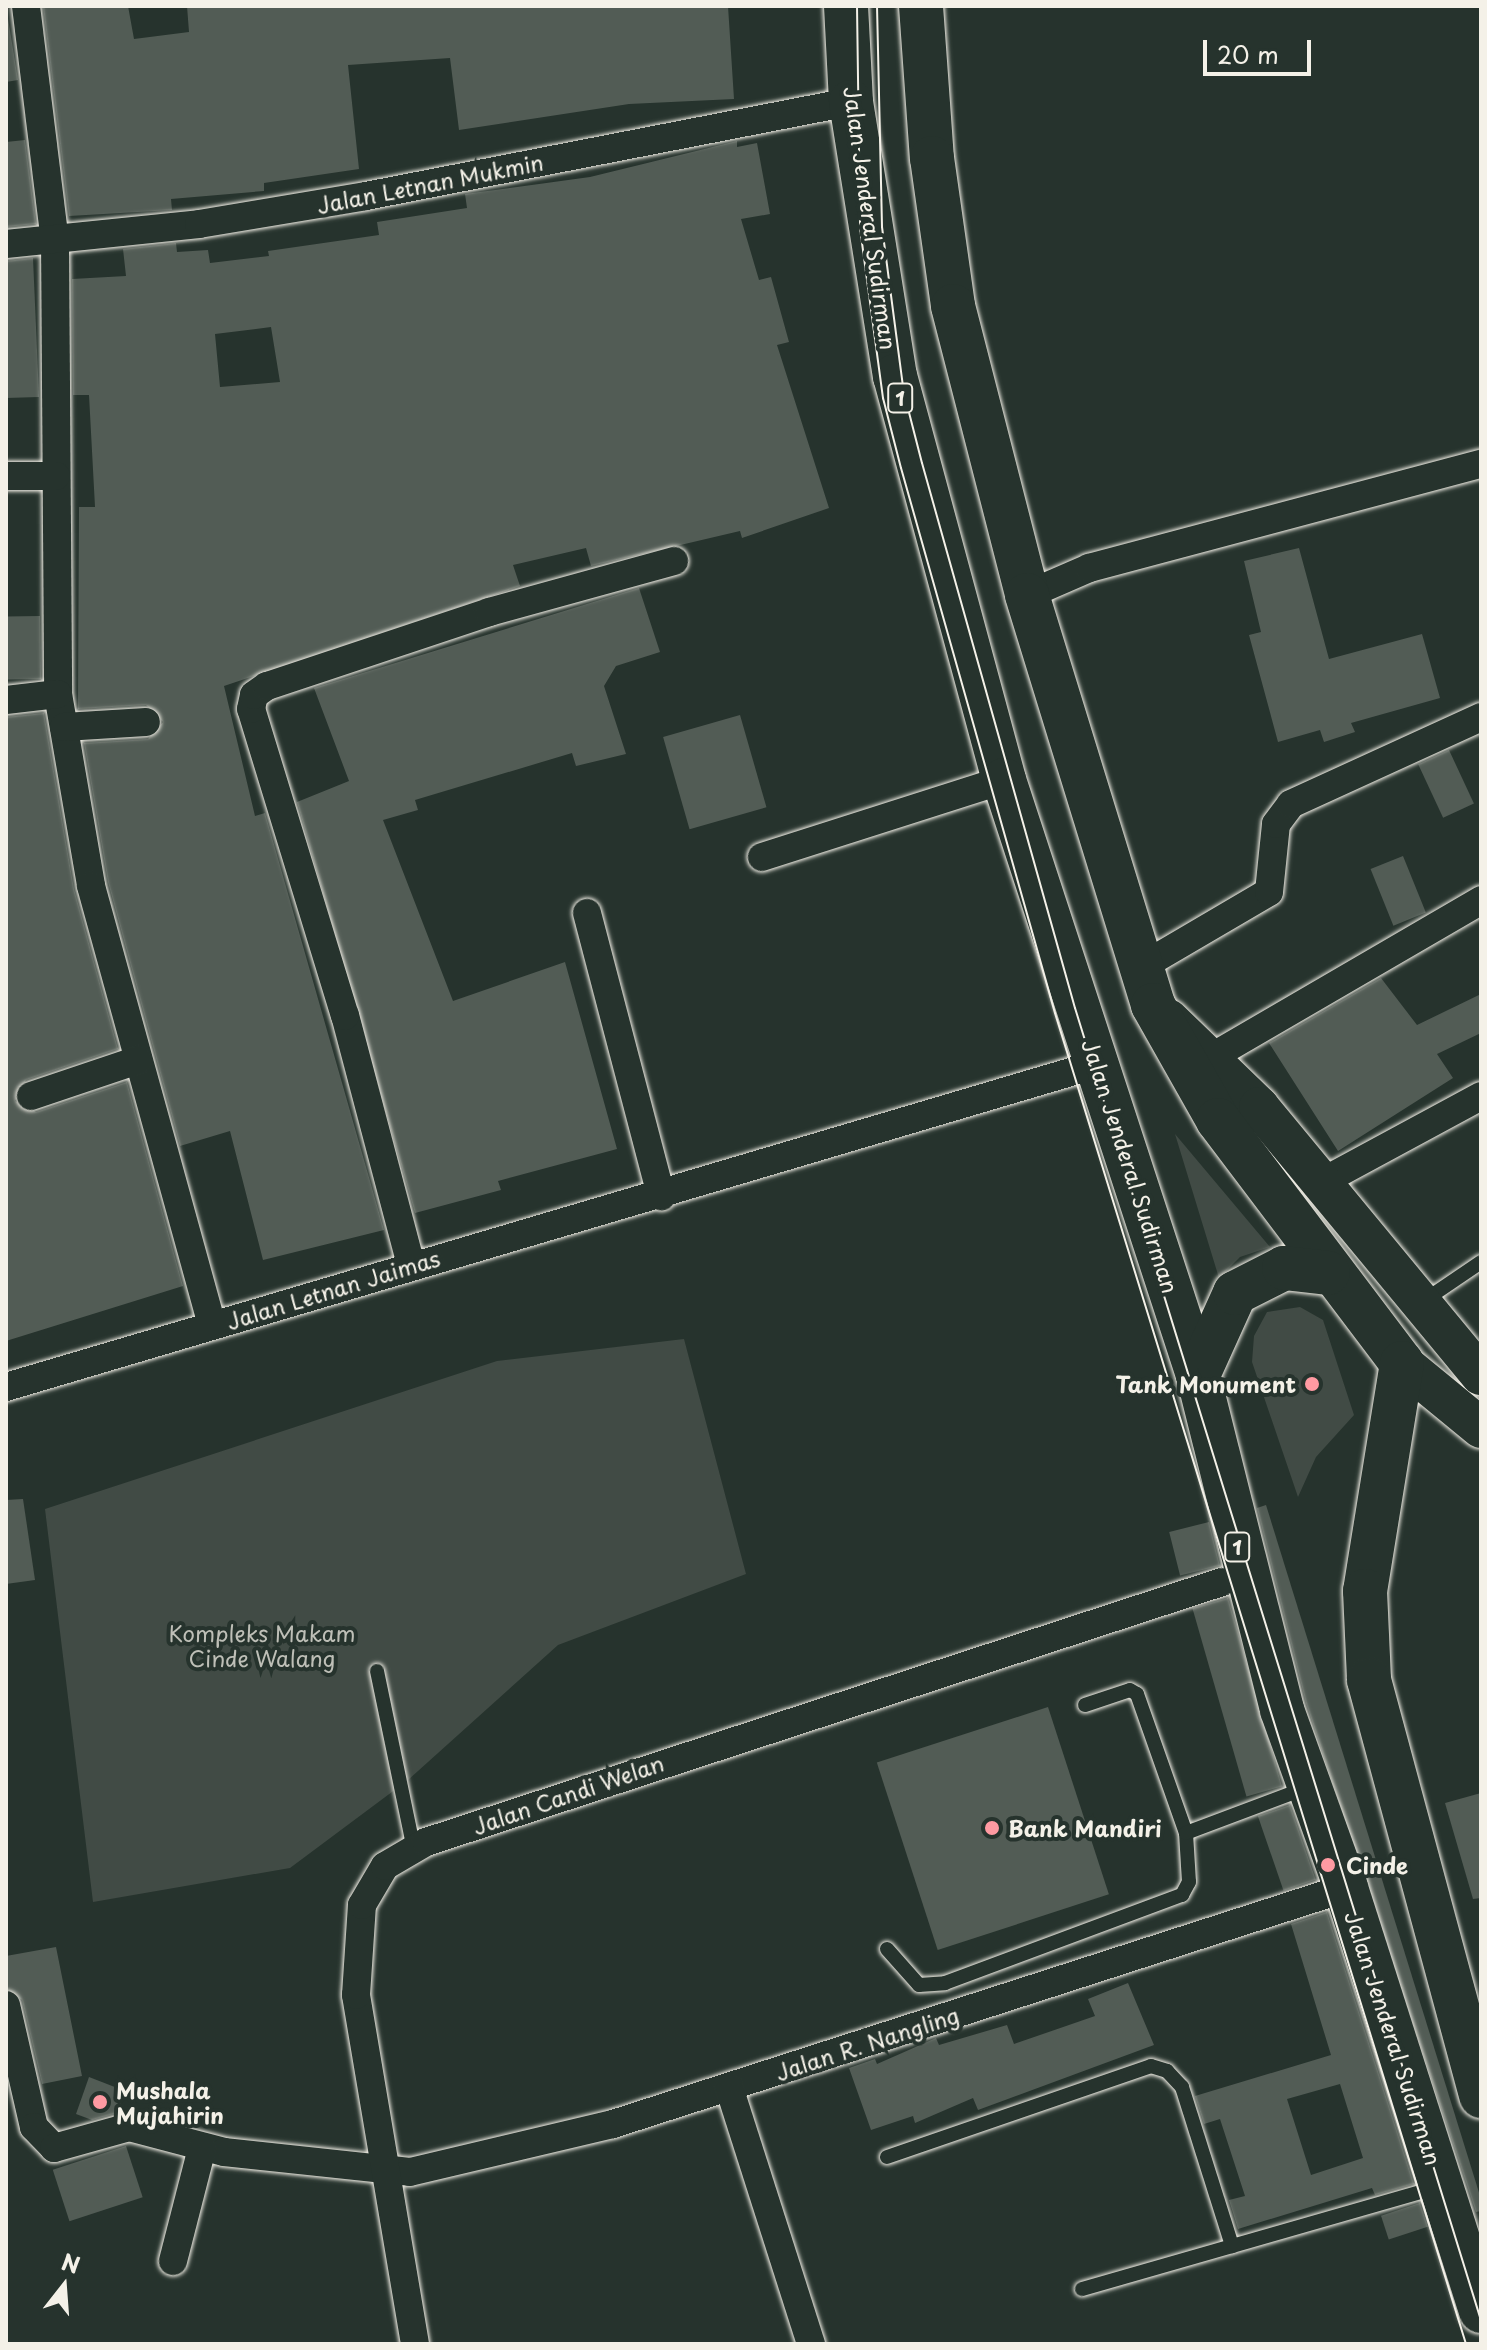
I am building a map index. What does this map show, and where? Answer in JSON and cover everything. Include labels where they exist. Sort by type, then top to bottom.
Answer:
[{"type":"highway","name":"Jalan Jenderal Sudirman","points":[[846,6],[851,102],[895,376],[1004,780],[1198,1375],[1243,1575],[1481,2311]]},
{"type":"highway","points":[[921,6],[932,158],[953,306],[1027,595],[1147,986],[1218,1120],[1328,1273],[1402,1363],[1365,1591],[1369,1680],[1470,2025],[1481,2096]]},
{"type":"highway","points":[[1198,1375],[1235,1293],[1284,1268],[1328,1273]]},
{"type":"main road","points":[[1147,986],[1320,1183],[1481,1375]]},
{"type":"main road","points":[[1402,1363],[1481,1428]]},
{"type":"street","points":[[26,6],[55,241],[58,694],[91,886],[212,1326]]},
{"type":"street","name":"Jalan Letnan Mukmin","points":[[6,244],[55,241],[366,196],[851,102]]},
{"type":"street","points":[[1027,595],[1089,568],[1481,464]]},
{"type":"street","points":[[6,476],[56,476]]},
{"type":"street","points":[[411,1265],[345,1016],[251,709],[254,695],[267,686],[489,612],[674,561]]},
{"type":"street","points":[[6,700],[58,694]]},
{"type":"street","points":[[1147,986],[1269,892],[1276,824],[1291,804],[1481,717]]},
{"type":"street","points":[[64,727],[146,722]]},
{"type":"street","points":[[762,857],[1004,780]]},
{"type":"street","points":[[1210,1058],[1481,900]]},
{"type":"street","points":[[587,913],[661,1196]]},
{"type":"street","points":[[31,1096],[138,1060]]},
{"type":"street","name":"Jalan Letnan Jaimas","points":[[6,1387],[411,1265],[661,1196],[1098,1064]]},
{"type":"street","points":[[1320,1183],[1481,1096]]},
{"type":"street","name":"Jalan Candi Welan","points":[[415,2344],[381,2172],[356,1995],[362,1905],[385,1866],[414,1849],[831,1706],[1222,1582]]},
{"type":"street","name":"Jalan R. Nangling","points":[[6,2005],[34,2127],[54,2148],[129,2127],[202,2148],[381,2172],[410,2172],[613,2124],[1346,1888]]},
{"type":"street","points":[[729,2087],[811,2344]]},
{"type":"street","points":[[173,2261],[202,2148]]},
{"type":"lane","points":[[1419,1304],[1481,1262]]},
{"type":"lane","points":[[377,1671],[414,1849]]},
{"type":"lane","points":[[887,1949],[919,1985],[945,1983],[1182,1895],[1189,1882],[1186,1833],[1135,1691],[1085,1705]]},
{"type":"lane","points":[[1186,1833],[1310,1787]]},
{"type":"lane","points":[[887,2157],[1151,2066],[1167,2071],[1182,2087],[1232,2246]]},
{"type":"lane","points":[[1082,2289],[1441,2186]]},
{"type":"green space","points":[[1175,1134],[1270,1247],[1240,1257],[1219,1278]]},
{"type":"green space","points":[[1300,1307],[1323,1320],[1354,1415],[1316,1457],[1298,1497],[1252,1362],[1254,1336],[1267,1312]]},
{"type":"green space","name":"Kompleks Makam Cinde Walang","points":[[684,1339],[746,1574],[558,1645],[408,1780],[290,1868],[93,1902],[45,1509],[497,1361]]},
{"type":"building","points":[[6,6],[18,80],[6,82]]},
{"type":"building","points":[[43,6],[128,6],[134,39],[189,32],[187,6],[728,6],[734,99],[629,104],[459,130],[450,58],[348,65],[359,169],[264,183],[264,191],[171,199],[172,210],[69,216]]},
{"type":"building","points":[[25,140],[36,224],[6,227],[6,142]]},
{"type":"building","points":[[737,141],[737,147],[757,143],[770,214],[741,219],[759,280],[771,277],[789,342],[777,345],[829,508],[742,538],[740,531],[591,566],[586,548],[513,565],[520,586],[224,686],[255,816],[265,813],[384,1230],[263,1260],[230,1131],[180,1146],[108,882],[84,743],[148,739],[163,722],[146,705],[78,709],[79,507],[95,507],[89,395],[73,395],[72,279],[126,276],[123,249],[176,243],[177,252],[208,250],[210,263],[269,256],[268,251],[379,235],[377,222],[467,208],[465,194],[590,177]],"holes":[[[271,327],[280,382],[220,387],[215,334]]]},
{"type":"building","points":[[33,258],[39,397],[6,398],[6,261]]},
{"type":"building","points":[[1299,548],[1329,659],[1422,634],[1440,698],[1351,723],[1355,732],[1324,742],[1320,730],[1278,742],[1249,635],[1261,632],[1244,561]]},
{"type":"building","points":[[639,588],[660,652],[616,666],[604,686],[626,754],[576,766],[572,753],[415,800],[418,810],[383,820],[453,1001],[565,962],[617,1149],[498,1181],[501,1190],[415,1213],[297,802],[349,781],[314,688]]},
{"type":"building","points":[[40,616],[41,679],[7,680],[6,617]]},
{"type":"building","points":[[44,713],[74,889],[118,1049],[26,1080],[15,1101],[36,1112],[127,1082],[183,1286],[6,1341],[6,717]]},
{"type":"building","points":[[740,715],[766,807],[690,829],[663,737]]},
{"type":"building","points":[[1449,750],[1474,803],[1443,818],[1418,764]]},
{"type":"building","points":[[1403,856],[1426,913],[1393,926],[1371,869]]},
{"type":"building","points":[[1381,978],[1417,1025],[1481,994],[1481,1033],[1437,1054],[1453,1078],[1338,1151],[1269,1043]]},
{"type":"building","points":[[23,1499],[35,1580],[6,1584],[6,1500]]},
{"type":"building","points":[[1266,1505],[1481,2199],[1481,2211],[1476,2212],[1306,1703],[1257,1508]]},
{"type":"building","points":[[1209,1522],[1220,1566],[1180,1576],[1169,1532]]},
{"type":"building","points":[[1228,1598],[1282,1786],[1246,1797],[1192,1608]]},
{"type":"building","name":"Bank Mandiri","points":[[1048,1707],[1109,1894],[938,1950],[877,1763]]},
{"type":"building","points":[[1481,1793],[1481,1898],[1473,1899],[1445,1803]]},
{"type":"building","points":[[1290,1805],[1316,1880],[1284,1891],[1258,1816]]},
{"type":"building","points":[[1327,1912],[1414,2184],[1375,2195],[1372,2188],[1238,2229],[1229,2200],[1245,2196],[1220,2119],[1204,2124],[1195,2096],[1331,2055],[1291,1924]],"holes":[[[1340,2084],[1363,2158],[1311,2175],[1287,2099]]]},
{"type":"building","points":[[56,1947],[82,2076],[42,2084],[22,2000],[6,1988],[6,1956]]},
{"type":"building","points":[[1128,1983],[1154,2045],[978,2110],[973,2098],[915,2123],[913,2116],[871,2130],[849,2068],[875,2059],[877,2064],[936,2038],[939,2045],[1007,2025],[1014,2044],[1095,2016],[1088,1999]]},
{"type":"building","name":"Mushala Mujahirin","points":[[89,2077],[125,2091],[117,2113],[92,2120],[76,2114]]},
{"type":"building","points":[[126,2146],[143,2197],[69,2221],[53,2170]]},
{"type":"building","points":[[1420,2203],[1428,2227],[1389,2239],[1381,2216]]},
{"type":"tram line","points":[[857,6],[860,228],[883,398],[901,468],[1055,1013],[1466,2344]]},
{"type":"tram line","points":[[877,6],[882,227],[904,393],[922,463],[1075,1008],[1481,2320]]},
{"type":"place","name":"Tank Monument","points":[[1312,1384]]},
{"type":"place","name":"Bank Mandiri","points":[[992,1828]]},
{"type":"place","name":"Cinde","points":[[1328,1865]]},
{"type":"place","name":"Mushala Mujahirin","points":[[100,2102]]}]
